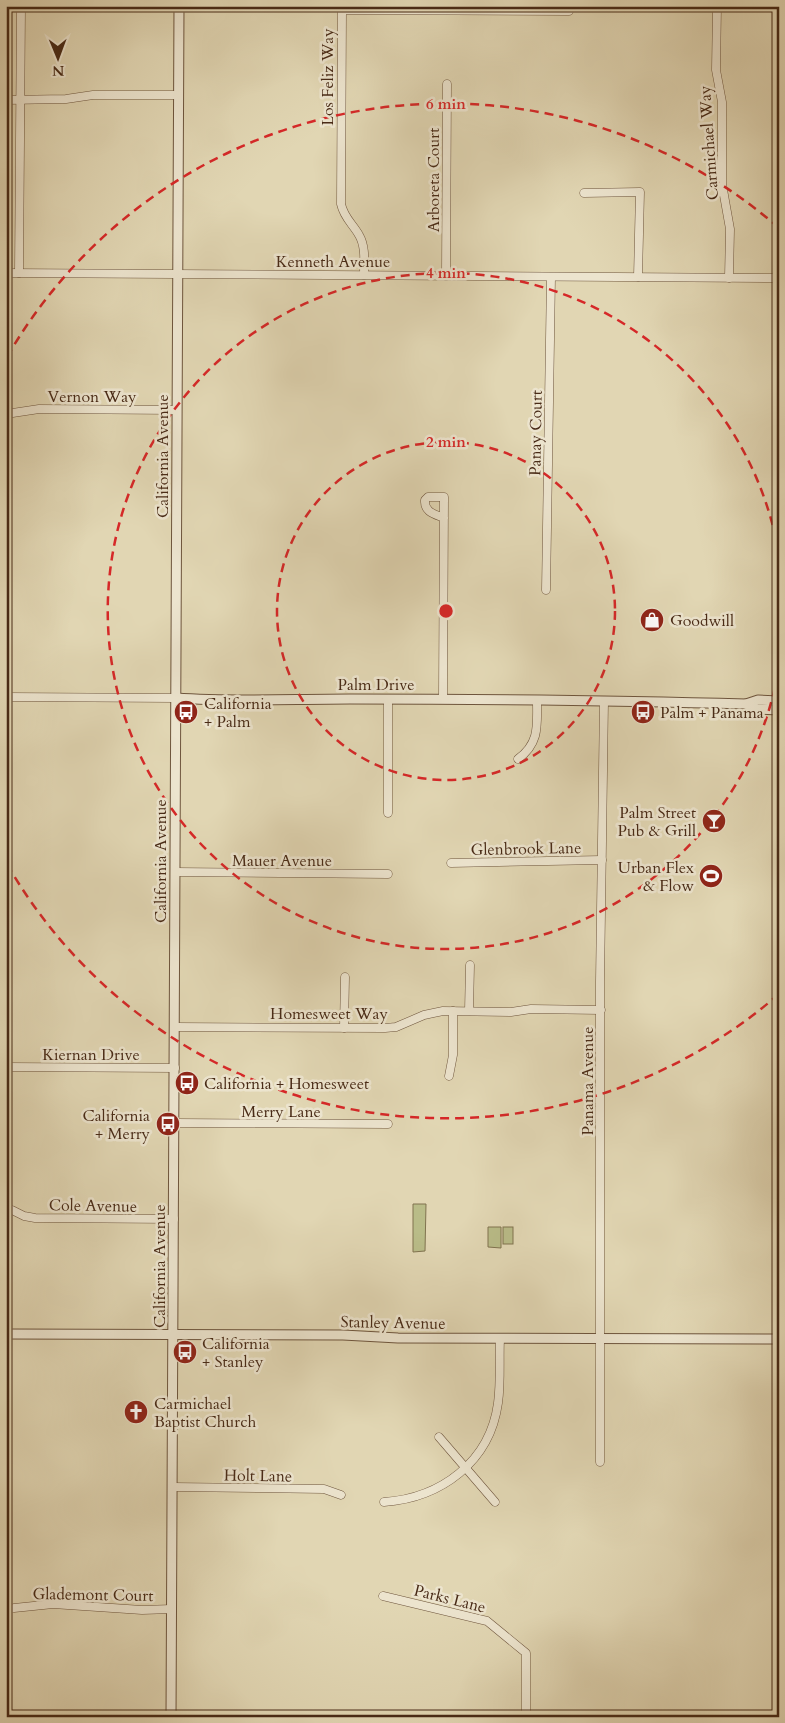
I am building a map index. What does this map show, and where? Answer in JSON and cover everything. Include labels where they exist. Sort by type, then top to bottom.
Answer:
[{"type":"street","points":[[19,273],[21,6]]},
{"type":"street","name":"California Avenue","points":[[171,1717],[179,6]]},
{"type":"street","name":"Carmichael Way","points":[[717,6],[716,70],[722,102],[722,184],[729,223],[729,278]]},
{"type":"street","name":"Los Feliz Way","points":[[364,275],[362,240],[346,218],[341,204],[342,10],[569,11]]},
{"type":"street","name":"Arboreta Court","points":[[446,276],[447,84]]},
{"type":"street","points":[[6,100],[66,99],[93,95],[179,95]]},
{"type":"street","points":[[584,193],[640,192],[638,278]]},
{"type":"street","name":"Kenneth Avenue","points":[[6,273],[779,278]]},
{"type":"street","name":"Panay Court","points":[[546,590],[551,277]]},
{"type":"street","name":"Vernon Way","points":[[6,414],[39,409],[177,410]]},
{"type":"street","points":[[443,699],[444,518]]},
{"type":"street","name":"Palm Drive","points":[[6,697],[176,698],[212,701],[443,699],[746,704],[758,700],[779,701]]},
{"type":"street","points":[[388,699],[388,813]]},
{"type":"street","points":[[518,759],[528,751],[536,737],[537,700]]},
{"type":"street","name":"Panama Avenue","points":[[600,1462],[604,701]]},
{"type":"street","name":"Palm Drive","points":[[746,704],[757,709],[779,710]]},
{"type":"street","points":[[6,769],[6,782]]},
{"type":"street","name":"Glenbrook Lane","points":[[450,863],[602,860]]},
{"type":"street","name":"Mauer Avenue","points":[[176,872],[388,874]]},
{"type":"street","points":[[469,1011],[470,965]]},
{"type":"street","points":[[344,1028],[345,977]]},
{"type":"street","name":"Homesweet Way","points":[[175,1027],[391,1028],[434,1012],[511,1012],[531,1009],[601,1010]]},
{"type":"street","points":[[450,1076],[453,1055],[453,1011]]},
{"type":"street","name":"Kiernan Drive","points":[[6,1067],[175,1068]]},
{"type":"street","name":"Merry Lane","points":[[175,1123],[388,1124]]},
{"type":"street","name":"Cole Avenue","points":[[12,1210],[24,1216],[35,1218],[174,1219]]},
{"type":"street","name":"Stanley Avenue","points":[[6,1334],[779,1339]]},
{"type":"street","points":[[384,1502],[408,1499],[431,1492],[466,1468],[481,1449],[490,1433],[496,1416],[499,1392],[500,1338]]},
{"type":"street","points":[[439,1437],[495,1502]]},
{"type":"street","name":"Holt Lane","points":[[172,1487],[324,1489],[341,1495]]},
{"type":"street","name":"Parks Lane","points":[[383,1596],[488,1620],[526,1653],[526,1717]]},
{"type":"street","name":"Glademont Court","points":[[14,1608],[53,1604],[123,1609],[172,1609]]},
{"type":"green space","points":[[413,1204],[426,1204],[425,1251],[413,1252]]},
{"type":"green space","points":[[488,1227],[501,1227],[501,1248],[488,1247]]},
{"type":"green space","points":[[503,1227],[513,1227],[513,1244],[503,1244]]},
{"type":"place","name":"Goodwill","points":[[652,620]]},
{"type":"place","name":"California + Palm","points":[[186,712]]},
{"type":"place","name":"Palm + Panama","points":[[643,712]]},
{"type":"place","name":"Palm Street Pub & Grill","points":[[714,821]]},
{"type":"place","name":"Urban Flex & Flow","points":[[711,876]]},
{"type":"place","name":"California + Homesweet","points":[[187,1083]]},
{"type":"place","name":"California + Merry","points":[[168,1124]]},
{"type":"place","name":"California + Stanley","points":[[185,1352]]},
{"type":"place","name":"Carmichael Baptist Church","points":[[136,1412]]}]
